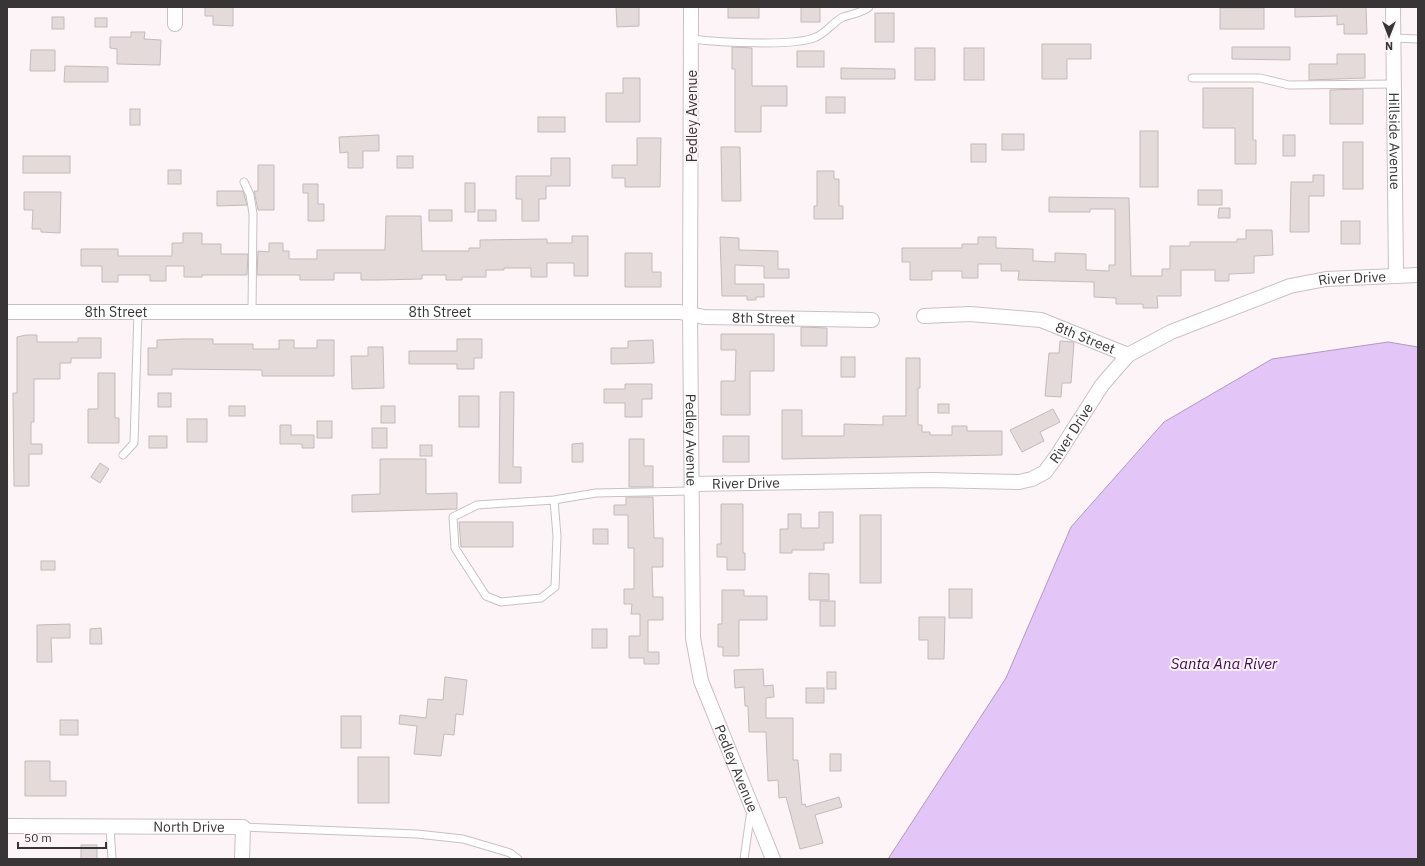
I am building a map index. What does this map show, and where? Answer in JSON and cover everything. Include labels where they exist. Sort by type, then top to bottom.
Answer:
[{"type":"street","points":[[175,7],[175,24]]},
{"type":"street","name":"Pedley Avenue","points":[[691,7],[690,314],[693,638],[696,662],[701,681],[773,859]]},
{"type":"street","name":"Hillside Avenue","points":[[1393,7],[1396,275]]},
{"type":"street","name":"River Drive","points":[[692,488],[931,480],[1019,482],[1032,479],[1045,472],[1102,385],[1128,355],[1171,332],[1290,286],[1326,279],[1418,275]]},
{"type":"street","name":"8th Street","points":[[7,312],[680,312],[704,317],[872,320]]},
{"type":"street","name":"8th Street","points":[[924,316],[970,314],[1041,320],[1128,355]]},
{"type":"street","name":"North Drive","points":[[7,826],[243,827],[242,859]]},
{"type":"lane","points":[[691,39],[708,41],[802,42],[817,37],[842,18],[865,10],[869,7]]},
{"type":"lane","points":[[1393,38],[1418,39]]},
{"type":"lane","points":[[1192,78],[1260,78],[1289,85],[1394,84]]},
{"type":"lane","points":[[244,182],[250,194],[252,214],[252,312]]},
{"type":"lane","points":[[123,455],[134,443],[138,312]]},
{"type":"lane","points":[[554,500],[557,536],[555,587],[541,598],[501,602],[486,596],[455,548],[453,517],[477,505],[554,500],[596,492],[692,488]]},
{"type":"lane","points":[[744,859],[747,826],[752,806]]},
{"type":"lane","points":[[110,827],[112,859]]},
{"type":"lane","points":[[243,827],[417,834],[455,838],[510,853],[518,859]]},
{"type":"water","name":"Santa Ana River","points":[[1388,342],[1418,347],[1418,859],[888,859],[1006,678],[1071,527],[1164,422],[1272,359]]},
{"type":"building","points":[[205,7],[233,7],[233,26],[213,25],[213,16],[205,16]]},
{"type":"building","points":[[616,7],[639,7],[639,26],[617,27]]},
{"type":"building","points":[[728,7],[759,7],[759,18],[728,18]]},
{"type":"building","points":[[801,7],[820,7],[820,22],[801,22]]},
{"type":"building","points":[[1295,7],[1366,7],[1367,34],[1344,34],[1344,24],[1337,25],[1337,16],[1295,17]]},
{"type":"building","points":[[1220,8],[1264,8],[1264,29],[1220,29]]},
{"type":"building","points":[[875,13],[894,13],[894,42],[875,42]]},
{"type":"building","points":[[52,17],[64,17],[64,29],[52,29]]},
{"type":"building","points":[[95,18],[107,18],[107,27],[95,27]]},
{"type":"building","points":[[131,32],[145,32],[144,39],[161,40],[160,65],[117,64],[117,49],[110,48],[110,37],[131,37]]},
{"type":"building","points":[[1042,44],[1091,44],[1091,59],[1067,59],[1067,79],[1042,79]]},
{"type":"building","points":[[732,47],[752,48],[752,86],[787,86],[787,106],[761,106],[761,132],[735,132],[735,69],[732,69]]},
{"type":"building","points":[[1232,47],[1290,47],[1290,60],[1232,59]]},
{"type":"building","points":[[915,48],[935,48],[935,80],[915,80]]},
{"type":"building","points":[[964,48],[984,48],[984,80],[964,80]]},
{"type":"building","points":[[31,50],[55,50],[55,71],[30,71]]},
{"type":"building","points":[[797,51],[824,51],[824,67],[797,67]]},
{"type":"building","points":[[1337,54],[1365,54],[1365,78],[1309,80],[1309,64],[1337,64]]},
{"type":"building","points":[[65,66],[108,67],[108,82],[64,82]]},
{"type":"building","points":[[841,68],[895,69],[895,79],[841,79]]},
{"type":"building","points":[[623,78],[640,78],[640,122],[606,122],[606,93],[623,93]]},
{"type":"building","points":[[1203,88],[1253,88],[1253,140],[1256,140],[1256,164],[1235,164],[1235,128],[1203,128]]},
{"type":"building","points":[[1363,89],[1363,124],[1330,124],[1330,90]]},
{"type":"building","points":[[826,97],[845,97],[845,113],[826,113]]},
{"type":"building","points":[[130,109],[140,109],[140,125],[130,125]]},
{"type":"building","points":[[538,117],[565,117],[565,132],[538,132]]},
{"type":"building","points":[[1140,131],[1158,131],[1158,187],[1140,187]]},
{"type":"building","points":[[1002,134],[1024,134],[1024,150],[1002,150]]},
{"type":"building","points":[[379,135],[379,151],[363,151],[363,168],[348,168],[348,152],[340,153],[339,137]]},
{"type":"building","points":[[1283,135],[1295,135],[1295,156],[1283,156]]},
{"type":"building","points":[[637,138],[661,138],[660,187],[625,187],[625,178],[612,178],[612,165],[637,165]]},
{"type":"building","points":[[1343,142],[1363,142],[1363,189],[1343,189]]},
{"type":"building","points":[[971,144],[986,144],[986,162],[971,162]]},
{"type":"building","points":[[721,147],[740,147],[741,201],[722,201]]},
{"type":"building","points":[[23,156],[70,156],[70,173],[23,173]]},
{"type":"building","points":[[397,156],[413,156],[413,168],[397,168]]},
{"type":"building","points":[[551,158],[570,158],[570,186],[546,186],[546,199],[539,199],[539,221],[522,221],[522,199],[516,199],[516,176],[551,176]]},
{"type":"building","points":[[258,165],[274,165],[274,210],[258,210],[254,191],[258,191]]},
{"type":"building","points":[[168,170],[181,170],[181,184],[168,184]]},
{"type":"building","points":[[817,171],[834,171],[834,179],[839,179],[839,206],[843,206],[843,219],[814,219],[814,206],[817,206]]},
{"type":"building","points":[[1313,175],[1324,175],[1324,196],[1309,196],[1309,232],[1290,232],[1291,182],[1313,182]]},
{"type":"building","points":[[465,183],[475,183],[475,212],[465,212]]},
{"type":"building","points":[[303,184],[318,184],[318,204],[324,204],[324,221],[308,221],[308,193],[303,193]]},
{"type":"building","points":[[1198,190],[1222,190],[1222,205],[1198,205]]},
{"type":"building","points":[[217,191],[243,191],[247,205],[217,206]]},
{"type":"building","points":[[24,192],[61,192],[60,233],[41,232],[41,229],[32,229],[33,210],[24,210]]},
{"type":"building","points":[[1049,197],[1129,198],[1131,276],[1162,276],[1162,269],[1170,269],[1170,246],[1190,246],[1190,242],[1237,242],[1237,239],[1246,239],[1246,230],[1272,230],[1273,255],[1254,256],[1254,273],[1229,274],[1229,281],[1215,281],[1215,270],[1181,270],[1181,296],[1157,296],[1158,308],[1143,308],[1143,304],[1116,304],[1116,298],[1094,297],[1094,282],[1018,280],[1019,271],[1001,271],[1001,264],[978,264],[978,278],[962,278],[962,271],[932,271],[932,280],[910,280],[910,262],[902,262],[902,248],[962,248],[962,244],[978,244],[978,237],[996,237],[996,248],[1033,249],[1033,261],[1055,262],[1055,253],[1086,254],[1086,270],[1109,271],[1109,265],[1115,265],[1115,209],[1090,209],[1090,212],[1049,212]]},
{"type":"building","points":[[1219,208],[1230,208],[1230,218],[1218,218]]},
{"type":"building","points":[[429,210],[452,210],[452,221],[429,221]]},
{"type":"building","points":[[478,210],[496,210],[496,221],[478,221]]},
{"type":"building","points":[[386,216],[421,216],[422,251],[469,251],[469,248],[480,248],[480,240],[547,239],[547,243],[572,243],[572,236],[588,236],[588,276],[574,276],[574,263],[547,263],[547,277],[531,277],[531,268],[486,270],[486,277],[462,277],[462,280],[446,280],[446,275],[422,275],[422,279],[361,280],[361,273],[334,273],[334,280],[300,280],[300,275],[257,275],[258,251],[269,252],[269,243],[283,243],[283,251],[289,251],[289,259],[317,259],[317,250],[385,250]]},
{"type":"building","points":[[1341,221],[1360,221],[1360,244],[1341,244]]},
{"type":"building","points":[[183,233],[202,233],[202,244],[221,244],[221,254],[248,254],[247,275],[202,275],[202,277],[184,277],[184,266],[166,266],[166,281],[150,281],[150,275],[118,275],[118,282],[102,282],[102,266],[81,266],[81,249],[118,249],[118,256],[172,256],[172,243],[183,243]]},
{"type":"building","points":[[720,237],[739,238],[739,250],[778,251],[778,269],[789,269],[789,278],[764,278],[764,266],[735,265],[735,284],[764,284],[764,297],[756,297],[756,300],[747,300],[747,296],[722,296]]},
{"type":"building","points":[[625,253],[652,253],[652,272],[661,272],[661,287],[625,287]]},
{"type":"building","points":[[801,327],[827,328],[827,346],[801,346]]},
{"type":"building","points":[[721,334],[774,334],[774,371],[750,371],[750,415],[721,415],[721,381],[735,381],[736,350],[721,350]]},
{"type":"building","points":[[37,335],[37,342],[78,342],[78,338],[101,338],[101,358],[71,358],[71,363],[60,363],[60,379],[34,379],[34,422],[31,422],[31,444],[42,444],[42,454],[29,454],[29,486],[14,486],[13,393],[17,393],[17,337]]},
{"type":"building","points":[[213,339],[213,344],[253,344],[253,349],[279,349],[279,340],[294,340],[294,348],[317,348],[317,340],[334,340],[334,376],[262,376],[262,370],[172,369],[172,375],[148,375],[148,348],[157,348],[157,340]]},
{"type":"building","points":[[457,339],[482,339],[482,358],[474,358],[474,369],[457,369],[457,364],[409,364],[409,351],[457,351]]},
{"type":"building","points":[[653,340],[654,363],[611,364],[611,348],[628,348],[628,341]]},
{"type":"building","points":[[1060,341],[1074,342],[1071,383],[1062,383],[1061,397],[1045,396],[1049,353],[1059,353]]},
{"type":"building","points":[[368,347],[383,347],[384,388],[352,389],[351,356],[368,356]]},
{"type":"building","points":[[841,357],[855,357],[855,377],[841,377]]},
{"type":"building","points":[[906,358],[920,358],[918,425],[922,425],[922,432],[930,432],[930,435],[952,435],[952,426],[967,426],[967,431],[1002,431],[1002,455],[782,459],[782,410],[802,410],[802,436],[844,436],[844,424],[883,425],[883,416],[906,416]]},
{"type":"building","points":[[98,373],[115,373],[115,418],[119,418],[119,443],[88,443],[88,409],[98,409]]},
{"type":"building","points":[[625,384],[652,384],[652,399],[642,399],[642,417],[625,417],[625,403],[604,403],[604,389],[625,389]]},
{"type":"building","points":[[500,392],[514,392],[513,467],[521,467],[521,483],[499,483]]},
{"type":"building","points":[[158,393],[171,393],[171,407],[158,407]]},
{"type":"building","points":[[459,396],[479,396],[479,427],[459,427]]},
{"type":"building","points":[[938,404],[949,404],[949,413],[938,413]]},
{"type":"building","points":[[229,406],[245,406],[245,416],[229,416]]},
{"type":"building","points":[[381,406],[395,406],[395,423],[381,423]]},
{"type":"building","points":[[1053,409],[1060,422],[1040,432],[1044,441],[1022,452],[1010,430]]},
{"type":"building","points":[[187,419],[207,419],[207,442],[187,442]]},
{"type":"building","points":[[317,421],[332,421],[332,438],[317,438]]},
{"type":"building","points":[[280,425],[291,425],[291,435],[314,435],[314,448],[302,448],[302,444],[280,444]]},
{"type":"building","points":[[372,428],[387,428],[387,448],[372,448]]},
{"type":"building","points":[[149,436],[167,436],[167,448],[149,448]]},
{"type":"building","points":[[723,436],[749,436],[749,462],[723,462]]},
{"type":"building","points":[[629,439],[644,439],[644,466],[653,466],[653,487],[629,487]]},
{"type":"building","points":[[583,443],[583,462],[572,462],[572,444]]},
{"type":"building","points":[[420,445],[432,445],[432,456],[420,456]]},
{"type":"building","points":[[380,459],[426,459],[426,494],[457,493],[457,509],[352,512],[352,495],[380,494]]},
{"type":"building","points":[[100,463],[109,469],[100,483],[91,477]]},
{"type":"building","points":[[626,497],[653,497],[654,538],[663,538],[663,567],[652,567],[653,597],[663,597],[663,620],[648,620],[648,652],[659,652],[659,664],[644,664],[644,658],[629,658],[629,636],[640,636],[640,614],[631,614],[632,604],[624,604],[624,589],[634,589],[634,548],[628,548],[628,515],[614,515],[614,505],[626,505]]},
{"type":"building","points":[[721,504],[743,504],[743,553],[745,553],[745,570],[727,570],[727,557],[717,557],[717,544],[721,544]]},
{"type":"building","points":[[819,512],[833,512],[833,543],[824,543],[824,550],[792,550],[792,553],[780,553],[780,529],[788,529],[788,514],[801,514],[801,528],[819,528]]},
{"type":"building","points":[[860,515],[881,515],[881,583],[860,583]]},
{"type":"building","points":[[459,522],[513,522],[513,547],[461,547]]},
{"type":"building","points":[[593,529],[608,529],[608,544],[593,544]]},
{"type":"building","points":[[41,561],[55,561],[55,570],[41,570]]},
{"type":"building","points":[[809,573],[829,574],[829,600],[809,600]]},
{"type":"building","points":[[949,589],[972,589],[972,618],[949,618]]},
{"type":"building","points":[[722,590],[744,590],[744,596],[767,596],[767,620],[739,620],[739,656],[723,656],[723,647],[718,647],[718,624],[722,624]]},
{"type":"building","points":[[820,601],[835,601],[835,626],[820,626]]},
{"type":"building","points":[[919,617],[945,617],[944,659],[928,659],[928,640],[919,640]]},
{"type":"building","points":[[70,624],[70,638],[51,638],[52,662],[37,662],[37,625]]},
{"type":"building","points":[[101,628],[102,644],[90,644],[90,629]]},
{"type":"building","points":[[592,629],[607,629],[607,648],[592,648]]},
{"type":"building","points":[[763,669],[764,686],[773,685],[774,697],[766,698],[766,718],[793,718],[793,760],[798,760],[802,805],[805,804],[806,807],[839,797],[842,807],[815,815],[823,843],[800,849],[786,797],[779,798],[778,780],[768,781],[766,732],[749,732],[748,706],[745,706],[744,687],[735,688],[734,670]]},
{"type":"building","points":[[827,672],[836,672],[836,689],[827,689]]},
{"type":"building","points":[[445,677],[467,680],[463,715],[456,714],[454,735],[444,734],[441,756],[414,754],[417,726],[399,724],[400,715],[426,718],[428,699],[443,700]]},
{"type":"building","points":[[806,688],[824,688],[824,703],[806,703]]},
{"type":"building","points":[[341,716],[361,716],[361,748],[341,748]]},
{"type":"building","points":[[60,720],[78,720],[78,735],[60,735]]},
{"type":"building","points":[[830,754],[841,754],[841,771],[830,771]]},
{"type":"building","points":[[358,757],[389,757],[389,803],[358,803]]},
{"type":"building","points":[[25,761],[50,761],[50,781],[66,781],[66,796],[25,796]]},
{"type":"building","points":[[81,845],[97,845],[97,859],[81,859]]}]
